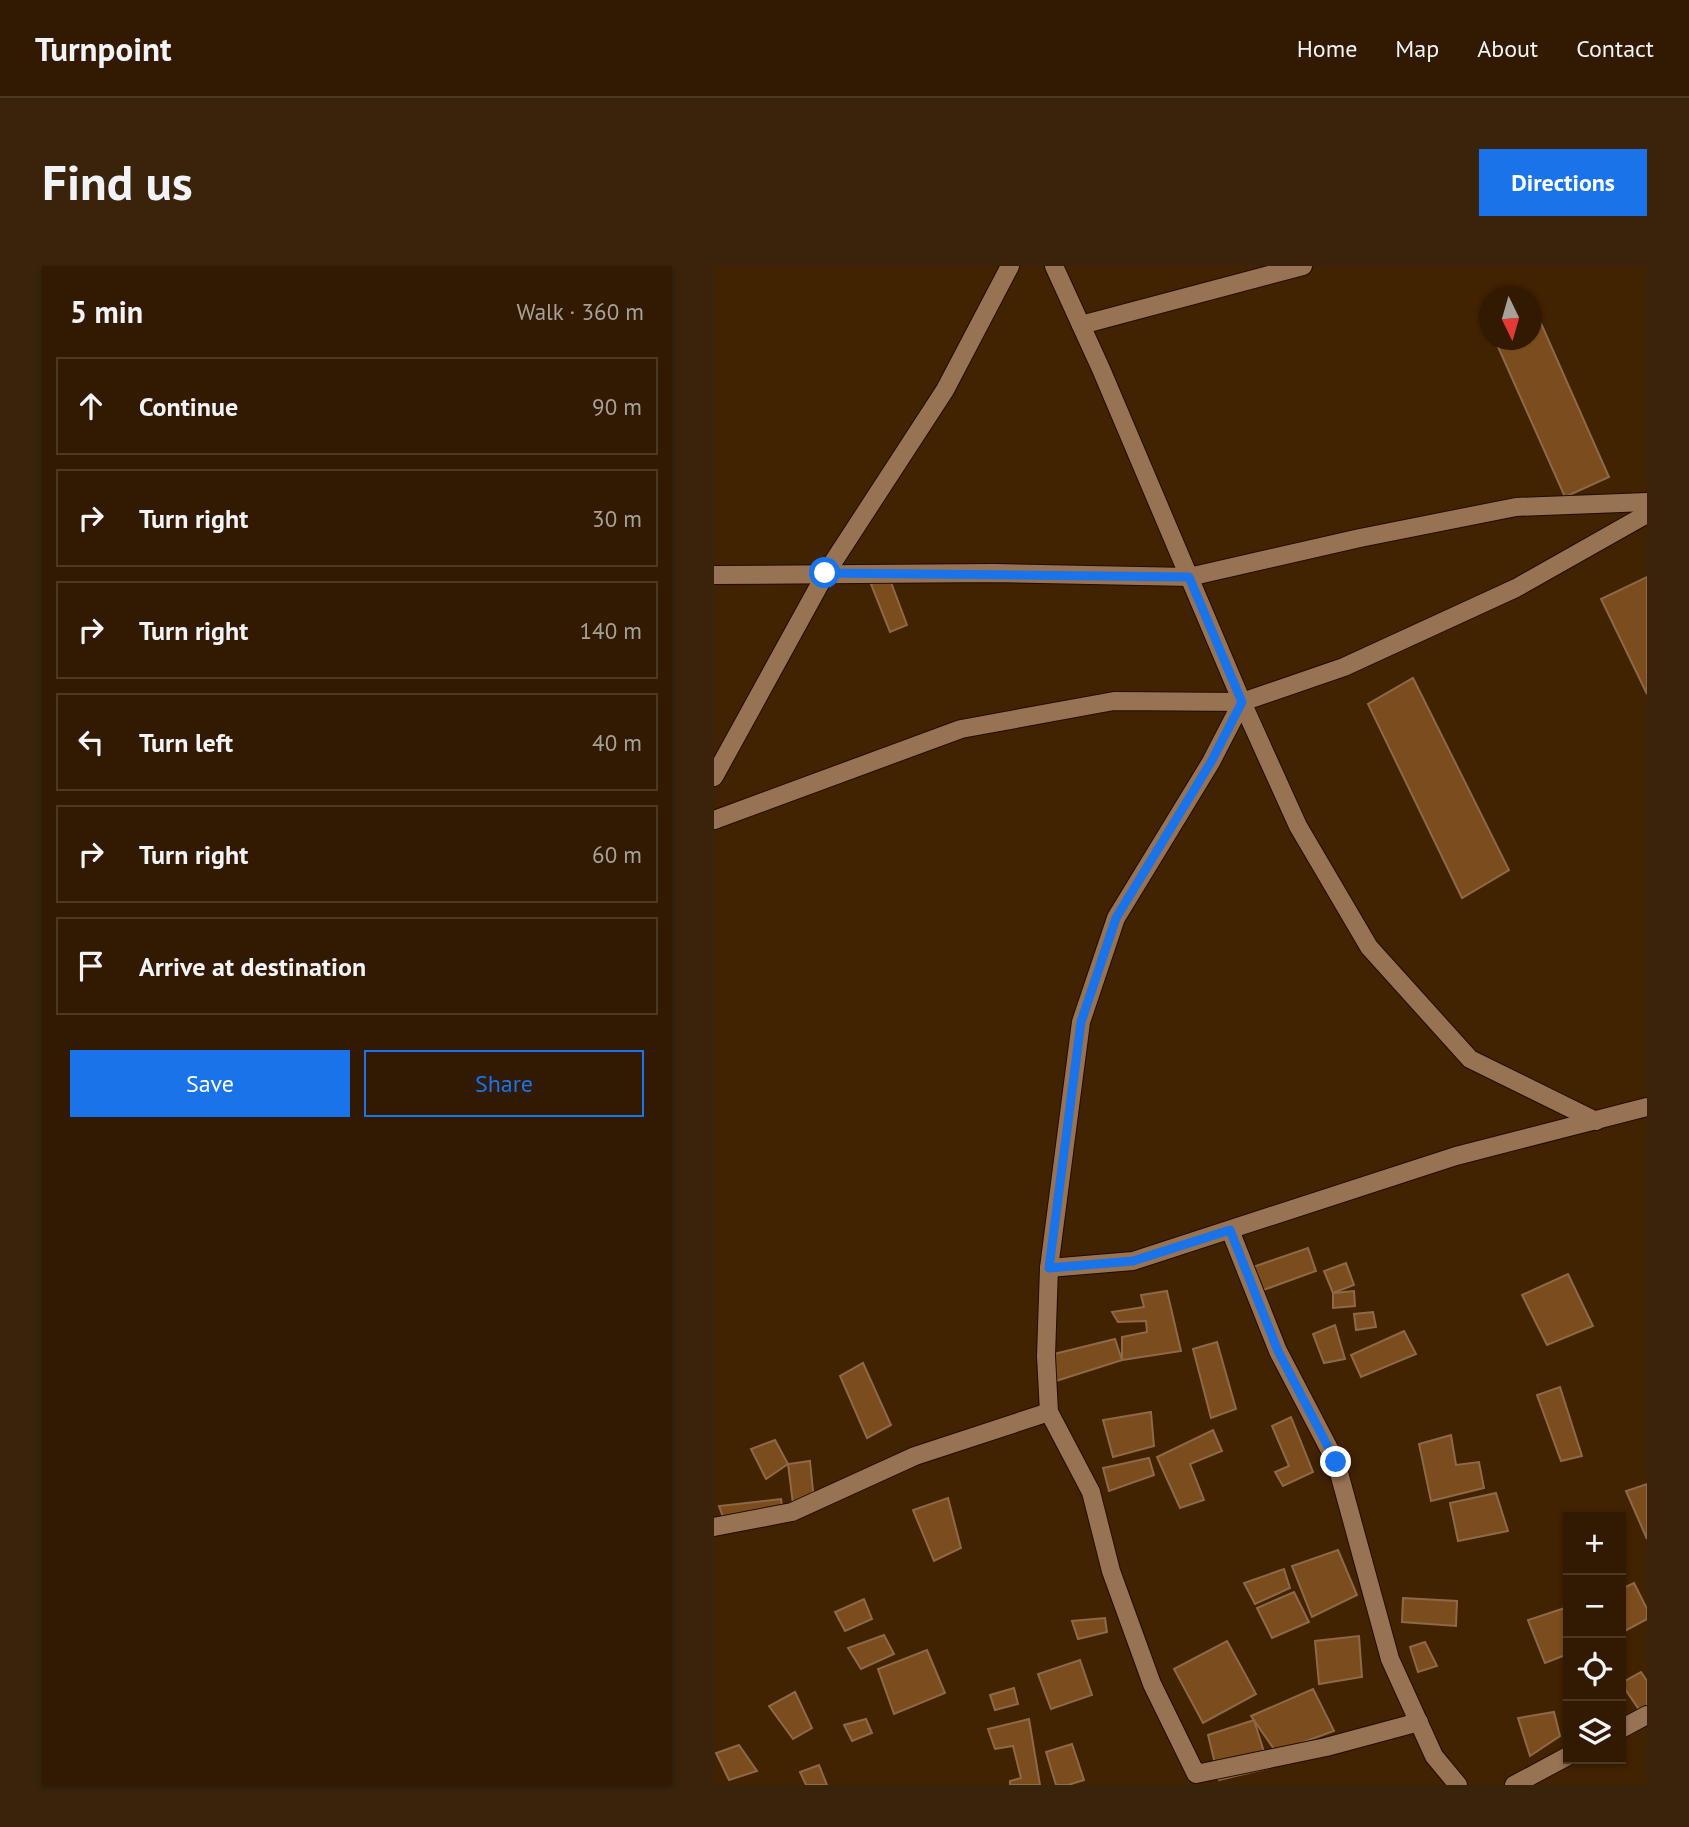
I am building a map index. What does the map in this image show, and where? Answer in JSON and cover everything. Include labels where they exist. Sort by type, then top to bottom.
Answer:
[{"type":"street","points":[[714,777],[825,573],[945,390],[1010,266]]},
{"type":"street","points":[[1054,266],[1298,826],[1369,947],[1470,1059],[1596,1121]]},
{"type":"street","points":[[1081,325],[1303,266]]},
{"type":"street","points":[[714,575],[825,573],[1189,577],[1360,538],[1516,507],[1647,502]]},
{"type":"street","points":[[714,820],[961,729],[1114,701],[1242,702],[1344,667],[1516,588],[1647,514]]},
{"type":"street","points":[[1242,702],[1211,762],[1116,918],[1081,1022],[1049,1268],[1045,1356],[1049,1412],[1091,1492],[1111,1571],[1152,1684],[1196,1774],[1326,1747],[1419,1722]]},
{"type":"street","points":[[1049,1268],[1133,1261],[1456,1156],[1647,1107]]},
{"type":"street","points":[[1230,1230],[1278,1351],[1336,1462],[1390,1659],[1434,1756],[1458,1785]]},
{"type":"street","points":[[714,1527],[792,1512],[915,1456],[1049,1412]]},
{"type":"street","points":[[1626,1726],[1647,1715]]},
{"type":"street","points":[[1514,1785],[1563,1759]]},
{"type":"building","points":[[1542,326],[1609,477],[1565,497],[1499,350],[1542,350]]},
{"type":"building","points":[[889,577],[907,625],[890,632],[871,584]]},
{"type":"building","points":[[1647,577],[1647,694],[1601,599]]},
{"type":"building","points":[[1413,678],[1509,870],[1462,898],[1368,704]]},
{"type":"building","points":[[1308,1248],[1316,1271],[1255,1293],[1247,1269]]},
{"type":"building","points":[[1346,1263],[1354,1285],[1333,1293],[1324,1271]]},
{"type":"building","points":[[1568,1274],[1593,1326],[1547,1345],[1522,1295]]},
{"type":"building","points":[[1167,1291],[1181,1351],[1122,1360],[1122,1337],[1147,1332],[1146,1321],[1118,1322],[1112,1312],[1144,1307],[1141,1295]]},
{"type":"building","points":[[1354,1291],[1355,1306],[1333,1308],[1333,1293]]},
{"type":"building","points":[[1373,1312],[1376,1327],[1356,1330],[1354,1314]]},
{"type":"building","points":[[1335,1325],[1345,1359],[1324,1363],[1313,1334]]},
{"type":"building","points":[[1404,1331],[1416,1354],[1361,1377],[1351,1355]]},
{"type":"building","points":[[1115,1339],[1122,1360],[1056,1381],[1046,1356]]},
{"type":"building","points":[[1217,1342],[1236,1409],[1211,1418],[1193,1349]]},
{"type":"building","points":[[863,1363],[891,1425],[867,1438],[840,1376]]},
{"type":"building","points":[[1560,1387],[1582,1456],[1561,1461],[1537,1395]]},
{"type":"building","points":[[1151,1412],[1154,1446],[1113,1457],[1103,1420]]},
{"type":"building","points":[[1291,1417],[1313,1472],[1283,1486],[1275,1472],[1289,1466],[1272,1426]]},
{"type":"building","points":[[1213,1430],[1222,1451],[1190,1464],[1204,1500],[1180,1508],[1157,1457]]},
{"type":"building","points":[[1451,1435],[1456,1465],[1479,1462],[1484,1488],[1431,1501],[1419,1444]]},
{"type":"building","points":[[775,1440],[788,1464],[766,1479],[751,1449]]},
{"type":"building","points":[[1149,1458],[1154,1475],[1109,1491],[1103,1468]]},
{"type":"building","points":[[810,1461],[814,1501],[793,1504],[788,1464]]},
{"type":"building","points":[[1647,1484],[1647,1539],[1626,1491]]},
{"type":"building","points":[[1496,1493],[1508,1531],[1458,1541],[1450,1503]]},
{"type":"building","points":[[948,1498],[961,1548],[934,1561],[913,1510]]},
{"type":"building","points":[[781,1499],[783,1513],[726,1525],[719,1506]]},
{"type":"building","points":[[1338,1550],[1357,1595],[1312,1617],[1292,1566]]},
{"type":"building","points":[[1284,1569],[1290,1588],[1255,1604],[1244,1583]]},
{"type":"building","points":[[1634,1583],[1647,1609],[1647,1619],[1626,1630],[1626,1587]]},
{"type":"building","points":[[1294,1592],[1309,1622],[1272,1638],[1257,1608]]},
{"type":"building","points":[[1403,1598],[1457,1601],[1456,1626],[1402,1622]]},
{"type":"building","points":[[864,1599],[872,1619],[845,1631],[835,1612]]},
{"type":"building","points":[[1563,1609],[1563,1656],[1545,1663],[1528,1620]]},
{"type":"building","points":[[1105,1618],[1107,1632],[1078,1639],[1072,1621]]},
{"type":"building","points":[[884,1635],[894,1654],[861,1669],[848,1648]]},
{"type":"building","points":[[1359,1636],[1362,1677],[1319,1684],[1315,1641]]},
{"type":"building","points":[[1227,1641],[1256,1694],[1203,1723],[1174,1669]]},
{"type":"building","points":[[1425,1642],[1437,1666],[1418,1672],[1410,1647]]},
{"type":"building","points":[[927,1650],[945,1693],[894,1714],[878,1669]]},
{"type":"building","points":[[1080,1660],[1092,1695],[1051,1709],[1038,1674]]},
{"type":"building","points":[[1641,1672],[1647,1681],[1647,1708],[1640,1711],[1626,1690],[1626,1680]]},
{"type":"building","points":[[1014,1688],[1018,1704],[995,1710],[990,1695]]},
{"type":"building","points":[[1313,1689],[1334,1731],[1276,1752],[1251,1716]]},
{"type":"building","points":[[795,1692],[812,1728],[793,1739],[769,1706]]},
{"type":"building","points":[[1554,1712],[1560,1736],[1530,1756],[1518,1718]]},
{"type":"building","points":[[866,1719],[872,1733],[852,1741],[844,1725]]},
{"type":"building","points":[[1029,1719],[1040,1785],[1010,1785],[1010,1781],[1021,1778],[1013,1746],[995,1749],[988,1729]]},
{"type":"building","points":[[1254,1720],[1269,1768],[1219,1780],[1208,1735]]},
{"type":"building","points":[[1072,1744],[1084,1780],[1068,1785],[1056,1785],[1046,1752]]},
{"type":"building","points":[[739,1745],[757,1771],[729,1780],[716,1753]]},
{"type":"building","points":[[819,1765],[827,1785],[806,1785],[800,1772]]},
{"type":"route","points":[[825,573],[1189,577],[1242,702],[1211,762],[1116,918],[1081,1022],[1049,1268],[1133,1261],[1230,1230],[1278,1351],[1336,1462]]}]
